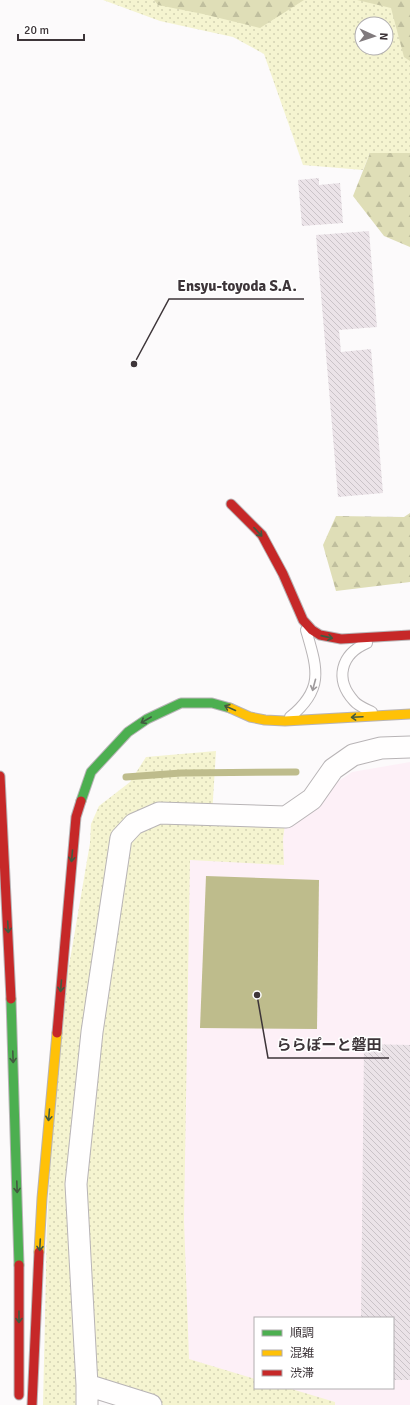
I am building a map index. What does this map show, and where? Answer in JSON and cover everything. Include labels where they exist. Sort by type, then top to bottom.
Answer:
[{"type":"highway","points":[[231,504],[262,535],[283,574],[303,620],[312,630],[320,635],[341,639],[382,638],[410,635]]},
{"type":"highway","points":[[32,1405],[42,1198],[76,817],[91,772],[128,732],[147,719],[181,703],[212,703],[226,706],[250,717],[265,720],[285,721],[410,714]]},
{"type":"highway","points":[[0,776],[13,1031],[18,1232],[19,1405]]},
{"type":"street","points":[[151,1405],[87,1395],[76,1184],[92,1032],[121,838],[134,824],[159,813],[286,817],[312,799],[333,769],[353,755],[381,748],[410,746]]},
{"type":"lane","points":[[285,721],[302,708],[309,698],[314,686],[317,672],[303,620]]},
{"type":"lane","points":[[379,716],[355,702],[343,683],[343,672],[345,662],[353,651],[361,646],[382,638]]},
{"type":"shaded area","points":[[410,762],[410,1405],[154,1405],[127,831],[286,817],[352,772]]},
{"type":"shaded area","points":[[206,876],[319,880],[317,1029],[200,1028]]},
{"type":"green space","points":[[103,0],[410,0],[410,153],[370,153],[363,170],[303,165],[264,54],[233,37],[160,21]]},
{"type":"green space","points":[[154,0],[304,0],[260,28],[158,5]]},
{"type":"green space","points":[[357,0],[410,0],[410,61],[404,57],[391,8]]},
{"type":"green space","points":[[370,153],[410,153],[410,247],[384,236],[353,196]]},
{"type":"green space","points":[[410,513],[410,582],[336,591],[323,545],[336,516],[404,517]]},
{"type":"green space","points":[[216,751],[212,815],[286,817],[283,839],[284,865],[190,860],[184,1220],[189,1359],[254,1379],[254,1389],[291,1389],[335,1402],[335,1405],[153,1405],[87,1385],[85,1405],[43,1405],[47,1227],[56,1042],[90,843],[91,824],[99,806],[130,782],[146,757]]},
{"type":"building","points":[[319,178],[319,185],[340,183],[343,223],[302,226],[298,180]]},
{"type":"building","points":[[369,231],[377,327],[339,330],[341,352],[371,349],[383,493],[338,497],[316,235]]},
{"type":"building","points":[[364,1044],[410,1045],[410,1380],[394,1380],[394,1317],[361,1317]]},
{"type":"waterway","points":[[126,777],[181,773],[296,772]]},
{"type":"traffic: fast","points":[[81,801],[91,772],[128,732],[147,719],[181,703],[212,703],[230,708]]},
{"type":"traffic: fast","points":[[11,999],[19,1265]]},
{"type":"traffic: slow","points":[[230,708],[250,717],[265,720],[285,721],[410,714]]},
{"type":"traffic: slow","points":[[39,1252],[42,1198],[57,1033]]},
{"type":"traffic: jam","points":[[231,504],[262,535],[283,574],[303,620],[312,630],[320,635],[341,639],[410,635]]},
{"type":"traffic: jam","points":[[0,776],[11,999]]},
{"type":"traffic: jam","points":[[57,1033],[76,817],[81,801]]},
{"type":"traffic: jam","points":[[32,1405],[39,1252]]},
{"type":"traffic: jam","points":[[19,1265],[19,1395]]},
{"type":"place","name":"Ensyu-toyoda S.A.","points":[[134,364]]},
{"type":"place","name":"ららぽーと磐田","points":[[257,995]]}]
